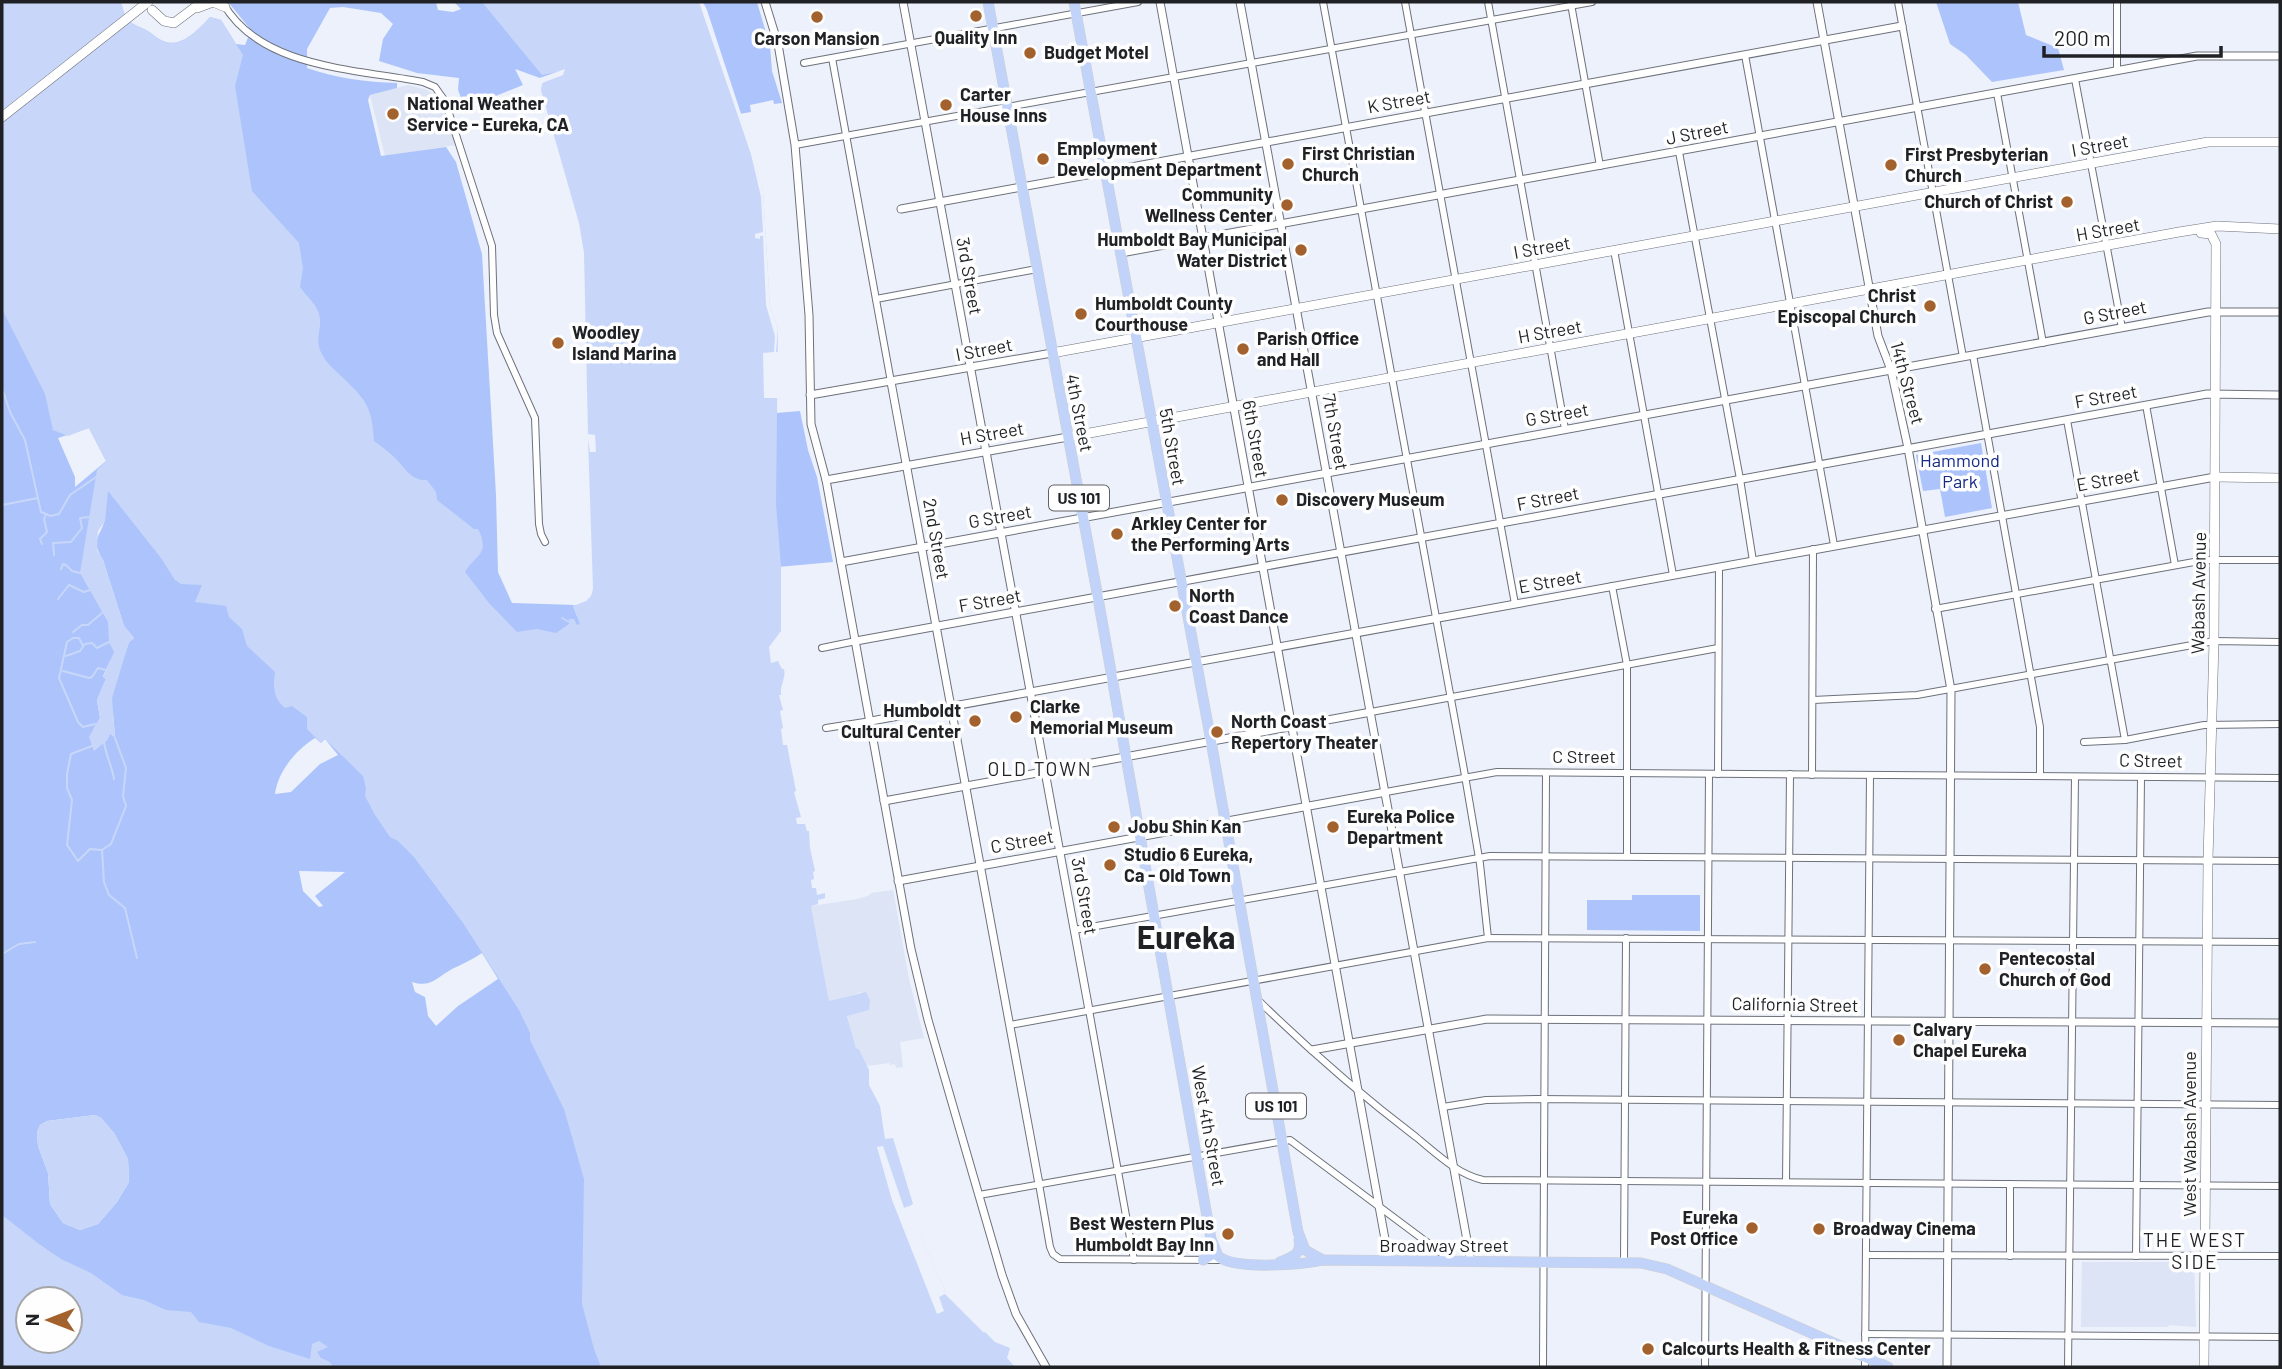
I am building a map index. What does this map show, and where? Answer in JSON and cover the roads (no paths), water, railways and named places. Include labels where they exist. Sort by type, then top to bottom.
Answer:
[{"type":"highway","name":"4th Street","points":[[988,2],[1169,995]]},
{"type":"highway","name":"5th Street","points":[[1074,2],[1254,980]]},
{"type":"highway","name":"US 101","points":[[1254,980],[1299,1238]]},
{"type":"highway","name":"West 4th Street","points":[[1169,995],[1213,1245],[1222,1260]]},
{"type":"highway","points":[[1299,1238],[1305,1250],[1323,1260]]},
{"type":"highway","points":[[1273,1264],[1297,1254],[1299,1238]]},
{"type":"highway","points":[[1203,1260],[1211,1255],[1213,1245]]},
{"type":"highway","name":"Broadway Street","points":[[1222,1260],[1238,1264],[1303,1264],[1323,1260],[1624,1262],[1664,1268],[1865,1362],[1888,1367]]},
{"type":"main road","points":[[2,117],[139,9],[150,6],[164,21],[172,23],[202,2]]},
{"type":"main road","points":[[192,10],[213,2],[223,5]]},
{"type":"main road","name":"I Street","points":[[1052,353],[2208,142],[2280,142]]},
{"type":"main road","name":"H Street","points":[[1068,437],[2217,226],[2280,229]]},
{"type":"main road","points":[[2216,244],[2224,231],[2246,231],[2255,228]]},
{"type":"main road","points":[[2171,235],[2180,237],[2204,232],[2214,236],[2216,244]]},
{"type":"main road","name":"Wabash Avenue","points":[[2207,942],[2214,641],[2216,244]]},
{"type":"main road","name":"E Street","points":[[2215,477],[2280,478]]},
{"type":"main road","name":"West Wabash Avenue","points":[[2204,1367],[2207,942]]},
{"type":"street","points":[[765,2],[778,44],[795,145],[809,314],[813,434],[826,480],[898,881],[929,1020],[1002,1275],[1016,1314],[1046,1367]]},
{"type":"street","name":"3rd Street","points":[[903,2],[1089,1010]]},
{"type":"street","points":[[804,63],[1138,2]]},
{"type":"street","name":"6th Street","points":[[1160,2],[1389,1261]]},
{"type":"street","name":"7th Street","points":[[1240,2],[1471,1262]]},
{"type":"street","points":[[1323,2],[1465,777],[1479,857],[1488,938]]},
{"type":"street","points":[[1405,2],[1515,604]]},
{"type":"street","points":[[1488,2],[1565,429]]},
{"type":"street","points":[[795,145],[1592,2]]},
{"type":"street","name":"14th Street","points":[[1817,2],[1878,336],[1891,370],[1908,448],[1951,690],[1947,1367]]},
{"type":"street","points":[[1898,2],[1963,357]]},
{"type":"street","points":[[2117,2],[2117,71]]},
{"type":"street","points":[[1571,4],[1600,166]]},
{"type":"street","points":[[223,5],[245,32],[277,50],[338,68],[423,82],[435,87],[445,101],[492,246],[497,333],[535,418],[539,524],[545,542]]},
{"type":"street","name":"K Street","points":[[901,209],[1902,26]]},
{"type":"street","points":[[1745,55],[1834,545]]},
{"type":"street","name":"J Street","points":[[1121,253],[2209,55],[2280,56]]},
{"type":"street","name":"2nd Street","points":[[832,58],[1039,1184]]},
{"type":"street","points":[[2075,79],[2122,328]]},
{"type":"street","points":[[1997,93],[2043,343]]},
{"type":"street","points":[[1679,152],[1753,561]]},
{"type":"street","points":[[1614,250],[1673,575]]},
{"type":"street","points":[[876,299],[1037,270]]},
{"type":"street","name":"G Street","points":[[841,562],[2122,328],[2216,312],[2280,312]]},
{"type":"street","name":"I Street","points":[[810,395],[1052,353]]},
{"type":"street","points":[[1973,355],[2040,727],[2040,776]]},
{"type":"street","name":"F Street","points":[[822,648],[2146,405],[2216,394],[2280,395]]},
{"type":"street","points":[[2146,405],[2175,565]]},
{"type":"street","points":[[2067,420],[2125,740]]},
{"type":"street","name":"H Street","points":[[826,480],[1068,437]]},
{"type":"street","name":"E Street","points":[[826,728],[2215,477]]},
{"type":"street","points":[[1812,775],[1813,549]]},
{"type":"street","points":[[1936,609],[2175,565],[2215,560],[2280,560]]},
{"type":"street","points":[[1718,774],[1719,567]]},
{"type":"street","points":[[1612,586],[1627,665],[1627,856]]},
{"type":"street","points":[[1813,699],[1913,696],[2214,641],[2280,642]]},
{"type":"street","points":[[884,801],[1718,648]]},
{"type":"street","points":[[2084,741],[2125,740],[2212,724],[2280,724]]},
{"type":"street","name":"C Street","points":[[898,881],[1489,773],[2280,778]]},
{"type":"street","points":[[1543,1367],[1546,773]]},
{"type":"street","points":[[1705,1367],[1709,774]]},
{"type":"street","points":[[1786,1182],[1790,774]]},
{"type":"street","points":[[1865,1362],[1870,775]]},
{"type":"street","points":[[2067,1367],[2075,776]]},
{"type":"street","points":[[2136,1256],[2141,777]]},
{"type":"street","points":[[1074,930],[1479,857],[2280,861]]},
{"type":"street","points":[[1010,1025],[1488,938],[2280,942]]},
{"type":"street","points":[[1624,1262],[1626,938]]},
{"type":"street","points":[[1258,1000],[1359,1091],[1453,1166],[1473,1178],[1483,1180],[2280,1186]]},
{"type":"street","points":[[1089,1010],[1134,1260]]},
{"type":"street","name":"California Street","points":[[1312,1049],[1487,1019],[2280,1023]]},
{"type":"street","points":[[1443,1107],[1486,1100],[1545,1099],[2280,1105]]},
{"type":"street","points":[[979,1195],[1293,1140],[1454,1262]]},
{"type":"street","name":"Broadway Street","points":[[1039,1184],[1050,1247],[1056,1257],[1064,1260],[1222,1260]]},
{"type":"street","points":[[2010,1184],[2010,1256]]},
{"type":"street","points":[[1866,1255],[2280,1256]]},
{"type":"street","points":[[1865,1334],[2280,1337]]},
{"type":"waterway","points":[[2,388],[10,412],[25,440],[41,512],[51,516],[59,514],[70,495],[96,477]]},
{"type":"waterway","points":[[2,505],[38,498]]},
{"type":"waterway","points":[[42,544],[40,539],[47,532],[44,519],[46,514]]},
{"type":"waterway","points":[[54,555],[53,543],[71,542],[82,528],[80,518],[90,517]]},
{"type":"waterway","points":[[61,569],[63,564],[80,573]]},
{"type":"waterway","points":[[58,599],[69,585],[84,592],[90,590]]},
{"type":"waterway","points":[[73,632],[82,625],[88,625],[102,613]]},
{"type":"waterway","points":[[562,618],[569,622]]},
{"type":"waterway","points":[[83,646],[79,638],[67,642],[59,678],[78,722],[83,727],[95,724]]},
{"type":"waterway","points":[[66,656],[80,651],[85,644],[92,643],[97,648],[109,642]]},
{"type":"waterway","points":[[63,671],[89,678],[98,668],[106,670]]},
{"type":"waterway","points":[[115,738],[126,768],[123,796],[126,806],[111,844],[102,850],[104,882],[109,895],[125,908],[137,958]]},
{"type":"waterway","points":[[104,742],[114,779]]},
{"type":"waterway","points":[[92,746],[71,754],[67,774],[67,788],[72,800],[67,845],[78,861],[90,849],[101,850]]},
{"type":"waterway","points":[[2,954],[19,944],[35,942]]},
{"type":"place","name":"Quality Inn","points":[[976,16]]},
{"type":"place","name":"Carson Mansion","points":[[817,17]]},
{"type":"place","name":"Budget Motel","points":[[1030,53]]},
{"type":"place","name":"Carter House Inns","points":[[946,105]]},
{"type":"place","name":"National Weather Service - Eureka, CA","points":[[393,114]]},
{"type":"place","name":"Employment Development Department","points":[[1043,159]]},
{"type":"place","name":"First Christian Church","points":[[1288,164]]},
{"type":"place","name":"First Presbyterian Church","points":[[1891,165]]},
{"type":"place","name":"Church of Christ","points":[[2067,202]]},
{"type":"place","name":"Community Wellness Center","points":[[1287,205]]},
{"type":"place","name":"Humboldt Bay Municipal Water District","points":[[1301,250]]},
{"type":"place","name":"Christ Episcopal Church","points":[[1930,306]]},
{"type":"place","name":"Humboldt County Courthouse","points":[[1081,314]]},
{"type":"place","name":"Woodley Island Marina","points":[[558,343]]},
{"type":"place","name":"Parish Office and Hall","points":[[1243,349]]},
{"type":"place","name":"Discovery Museum","points":[[1282,500]]},
{"type":"place","name":"Arkley Center for the Performing Arts","points":[[1117,534]]},
{"type":"place","name":"North Coast Dance","points":[[1175,606]]},
{"type":"place","name":"Clarke Memorial Museum","points":[[1016,717]]},
{"type":"place","name":"Humboldt Cultural Center","points":[[975,721]]},
{"type":"place","name":"North Coast Repertory Theater","points":[[1217,732]]},
{"type":"place","name":"Jobu Shin Kan","points":[[1114,827]]},
{"type":"place","name":"Eureka Police Department","points":[[1333,827]]},
{"type":"place","name":"Studio 6 Eureka, Ca - Old Town","points":[[1110,865]]},
{"type":"place","name":"Pentecostal Church of God","points":[[1985,969]]},
{"type":"place","name":"Calvary Chapel Eureka","points":[[1899,1040]]},
{"type":"place","name":"Eureka Post Office","points":[[1752,1228]]},
{"type":"place","name":"Broadway Cinema","points":[[1819,1229]]},
{"type":"place","name":"Best Western Plus Humboldt Bay Inn","points":[[1228,1234]]},
{"type":"place","name":"Calcourts Health & Fitness Center","points":[[1648,1349]]},
{"type":"district","name":"OLD TOWN","points":[[1040,769]]},
{"type":"district","name":"Eureka","points":[[1186,938]]},
{"type":"district","name":"THE WEST SIDE","points":[[2195,1251]]},
{"type":"park label","name":"Hammond Park","points":[[1960,471]]}]
